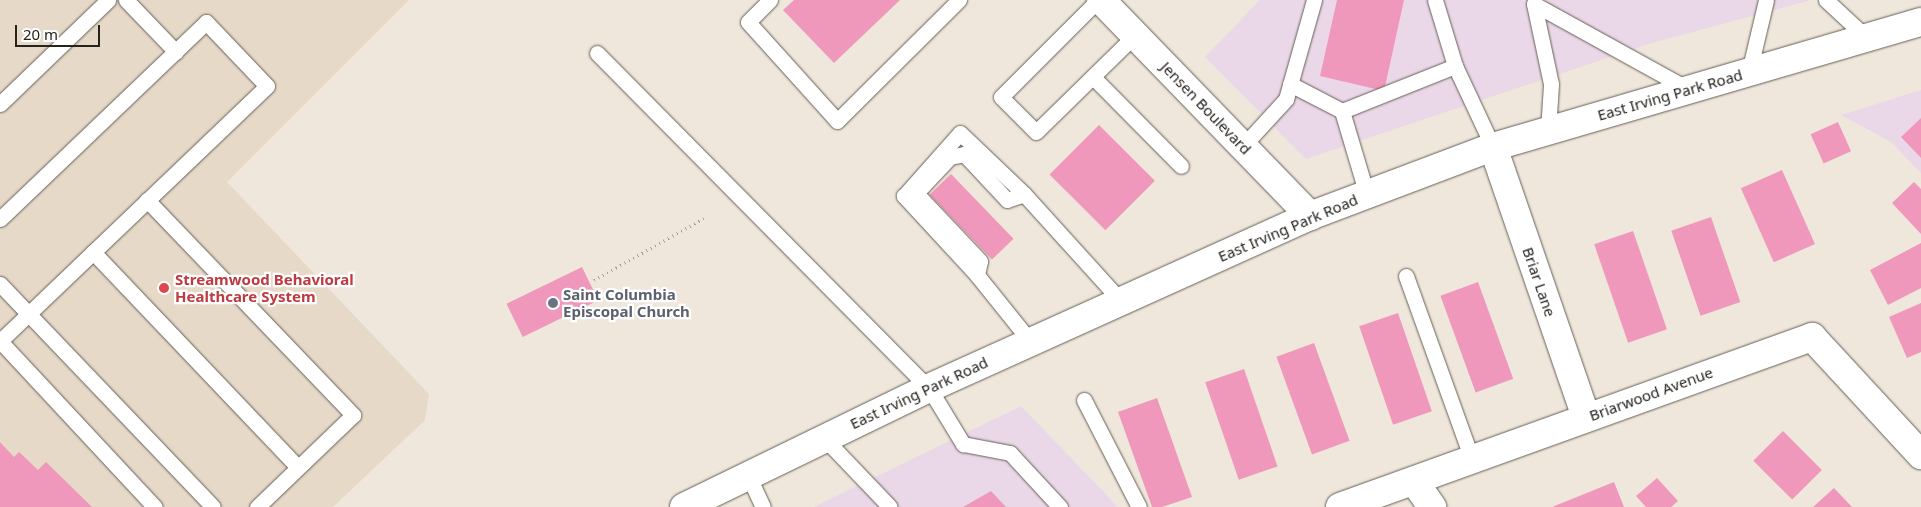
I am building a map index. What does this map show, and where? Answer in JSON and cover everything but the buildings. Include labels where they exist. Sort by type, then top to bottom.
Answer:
[{"type":"main road","name":"Jensen Boulevard","points":[[1100,0],[1310,216]]},
{"type":"main road","name":"East Irving Park Road","points":[[684,507],[928,388],[1310,216],[1493,147],[1921,22]]},
{"type":"main road","name":"Briar Lane","points":[[1493,147],[1586,417]]},
{"type":"main road","name":"Briarwood Avenue","points":[[1340,507],[1812,337],[1921,455]]},
{"type":"main road","points":[[1414,481],[1432,507]]},
{"type":"lane","points":[[0,104],[108,0]]},
{"type":"lane","points":[[126,0],[176,52]]},
{"type":"lane","points":[[770,0],[748,22],[837,121],[959,0]]},
{"type":"lane","points":[[1100,0],[1001,97],[1036,132],[1135,35]]},
{"type":"lane","points":[[1243,146],[1286,99],[1314,0]]},
{"type":"lane","points":[[1435,0],[1455,66],[1493,147]]},
{"type":"lane","points":[[1749,72],[1766,0]]},
{"type":"lane","points":[[1826,0],[1866,37]]},
{"type":"lane","points":[[1533,2],[1688,89]]},
{"type":"lane","points":[[1533,2],[1551,84],[1548,131]]},
{"type":"lane","points":[[0,219],[206,22],[267,86],[0,341],[155,507]]},
{"type":"lane","points":[[597,54],[928,388],[963,444],[1010,453],[1060,507]]},
{"type":"lane","points":[[1342,111],[1455,66]]},
{"type":"lane","points":[[1092,77],[1181,166]]},
{"type":"lane","points":[[1290,84],[1342,111],[1367,194]]},
{"type":"lane","points":[[1030,341],[977,275],[904,196],[960,133],[1024,194],[1121,300]]},
{"type":"lane","points":[[977,275],[980,261],[916,193],[950,157],[964,154],[1007,200],[1024,194]]},
{"type":"lane","points":[[147,200],[353,416],[257,507]]},
{"type":"lane","points":[[93,252],[298,467]]},
{"type":"lane","points":[[1406,276],[1472,459]]},
{"type":"lane","points":[[0,284],[213,507]]},
{"type":"lane","points":[[1084,400],[1139,507]]},
{"type":"lane","points":[[824,438],[890,507]]},
{"type":"lane","points":[[748,475],[764,507]]},
{"type":"path","points":[[594,280],[704,218]]},
{"type":"shaded area","name":"Streamwood Behavioral Healthcare System","points":[[0,0],[409,0],[227,182],[429,394],[425,420],[333,507],[0,507]]},
{"type":"shaded area","points":[[1260,0],[1811,0],[1652,43],[1306,159],[1205,57]]},
{"type":"shaded area","points":[[1921,90],[1921,173],[1891,142],[1841,115]]},
{"type":"shaded area","points":[[1021,406],[1118,507],[814,507]]},
{"type":"place","name":"Streamwood Behavioral Healthcare System","points":[[164,288]]},
{"type":"place","name":"Saint Columbia Episcopal Church","points":[[553,303]]}]
